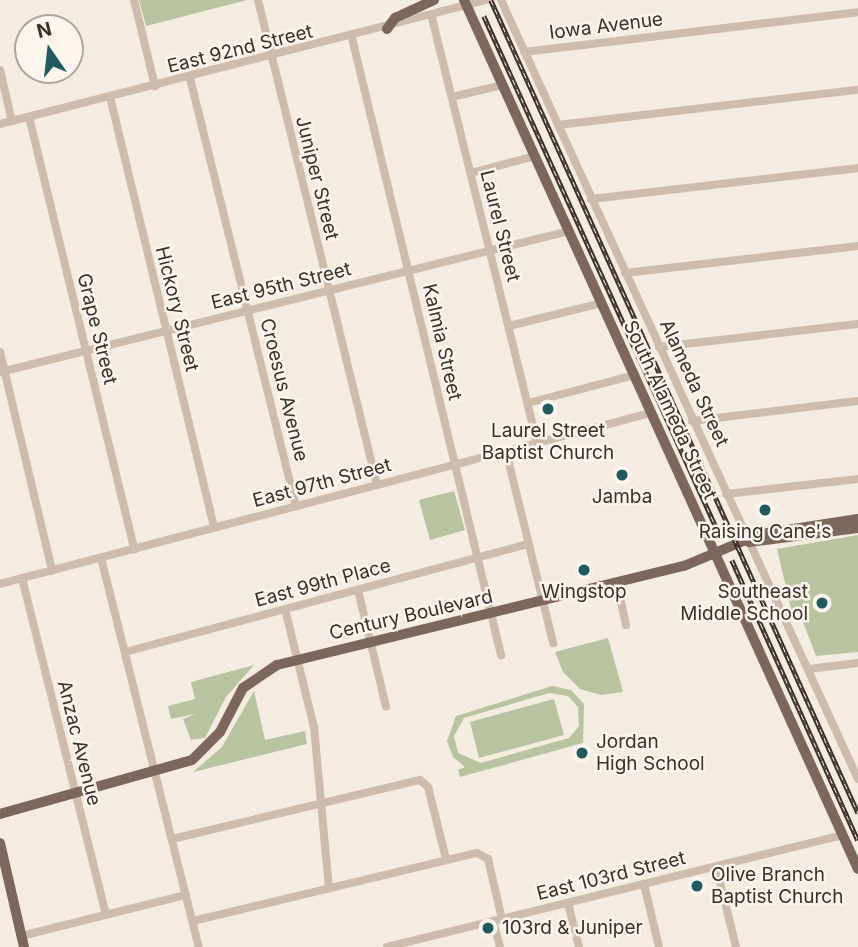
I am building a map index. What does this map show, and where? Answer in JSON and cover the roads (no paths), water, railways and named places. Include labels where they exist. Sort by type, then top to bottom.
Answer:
[{"type":"main road","points":[[387,29],[395,18],[434,0]]},
{"type":"main road","name":"South Alameda Street","points":[[469,4],[502,85],[651,413],[720,552],[843,835]]},
{"type":"main road","points":[[748,542],[765,532],[858,519]]},
{"type":"main road","points":[[748,542],[858,528]]},
{"type":"main road","name":"Century Boulevard","points":[[0,814],[155,773],[199,756],[251,680],[297,660],[617,583],[748,542]]},
{"type":"main road","points":[[843,835],[858,869]]},
{"type":"main road","points":[[0,847],[23,942]]},
{"type":"street","points":[[134,0],[155,86]]},
{"type":"street","name":"Juniper Street","points":[[258,0],[377,485]]},
{"type":"street","name":"East 92nd Street","points":[[0,124],[432,18],[486,0]]},
{"type":"street","name":"Alameda Street","points":[[500,0],[858,779]]},
{"type":"street","name":"Iowa Avenue","points":[[524,52],[858,12]]},
{"type":"street","name":"Laurel Street","points":[[432,18],[537,443]]},
{"type":"street","name":"Kalmia Street","points":[[352,38],[501,654]]},
{"type":"street","points":[[0,70],[12,121]]},
{"type":"street","name":"Croesus Avenue","points":[[190,78],[296,506]]},
{"type":"street","points":[[452,97],[502,85]]},
{"type":"street","points":[[558,125],[858,90]]},
{"type":"street","name":"Hickory Street","points":[[110,97],[214,528]]},
{"type":"street","name":"Grape Street","points":[[29,117],[134,549]]},
{"type":"street","points":[[471,173],[535,156]]},
{"type":"street","points":[[592,200],[858,168]]},
{"type":"street","name":"East 95th Street","points":[[2,372],[569,231]]},
{"type":"street","points":[[625,273],[858,246]]},
{"type":"street","points":[[509,326],[601,303]]},
{"type":"street","points":[[659,347],[858,324]]},
{"type":"street","points":[[0,352],[2,372],[52,571]]},
{"type":"street","points":[[527,403],[635,375]]},
{"type":"street","points":[[692,421],[858,401]]},
{"type":"street","name":"East 97th Street","points":[[0,584],[651,413]]},
{"type":"street","points":[[506,451],[553,643]]},
{"type":"street","points":[[726,494],[858,479]]},
{"type":"street","name":"East 99th Place","points":[[125,652],[529,544]]},
{"type":"street","points":[[101,558],[199,947]]},
{"type":"street","name":"Anzac Avenue","points":[[22,578],[106,915]]},
{"type":"street","points":[[617,583],[626,625]]},
{"type":"street","points":[[358,590],[386,707]]},
{"type":"street","points":[[285,609],[314,727],[329,888]]},
{"type":"street","points":[[809,668],[858,663]]},
{"type":"street","points":[[172,839],[321,803],[424,782],[446,859]]},
{"type":"street","name":"East 103rd Street","points":[[387,947],[420,943],[498,920],[843,835]]},
{"type":"street","points":[[193,921],[446,859],[483,855],[498,920],[500,947]]},
{"type":"street","points":[[716,866],[736,947]]},
{"type":"street","points":[[644,884],[659,947]]},
{"type":"street","points":[[23,942],[106,915],[186,895]]},
{"type":"street","points":[[568,903],[579,947]]},
{"type":"railway","points":[[491,0],[858,813]]},
{"type":"railway","points":[[484,16],[721,538]]},
{"type":"railway","points":[[732,560],[858,840]]},
{"type":"place","name":"Laurel Street Baptist Church","points":[[548,409]]},
{"type":"place","name":"Jamba","points":[[622,475]]},
{"type":"place","name":"Raising Cane's","points":[[765,510]]},
{"type":"place","name":"Wingstop","points":[[584,570]]},
{"type":"place","name":"Southeast Middle School","points":[[822,603]]},
{"type":"place","name":"Jordan High School","points":[[582,753]]},
{"type":"place","name":"Olive Branch Baptist Church","points":[[697,886]]},
{"type":"place","name":"103rd & Juniper","points":[[488,928]]}]
